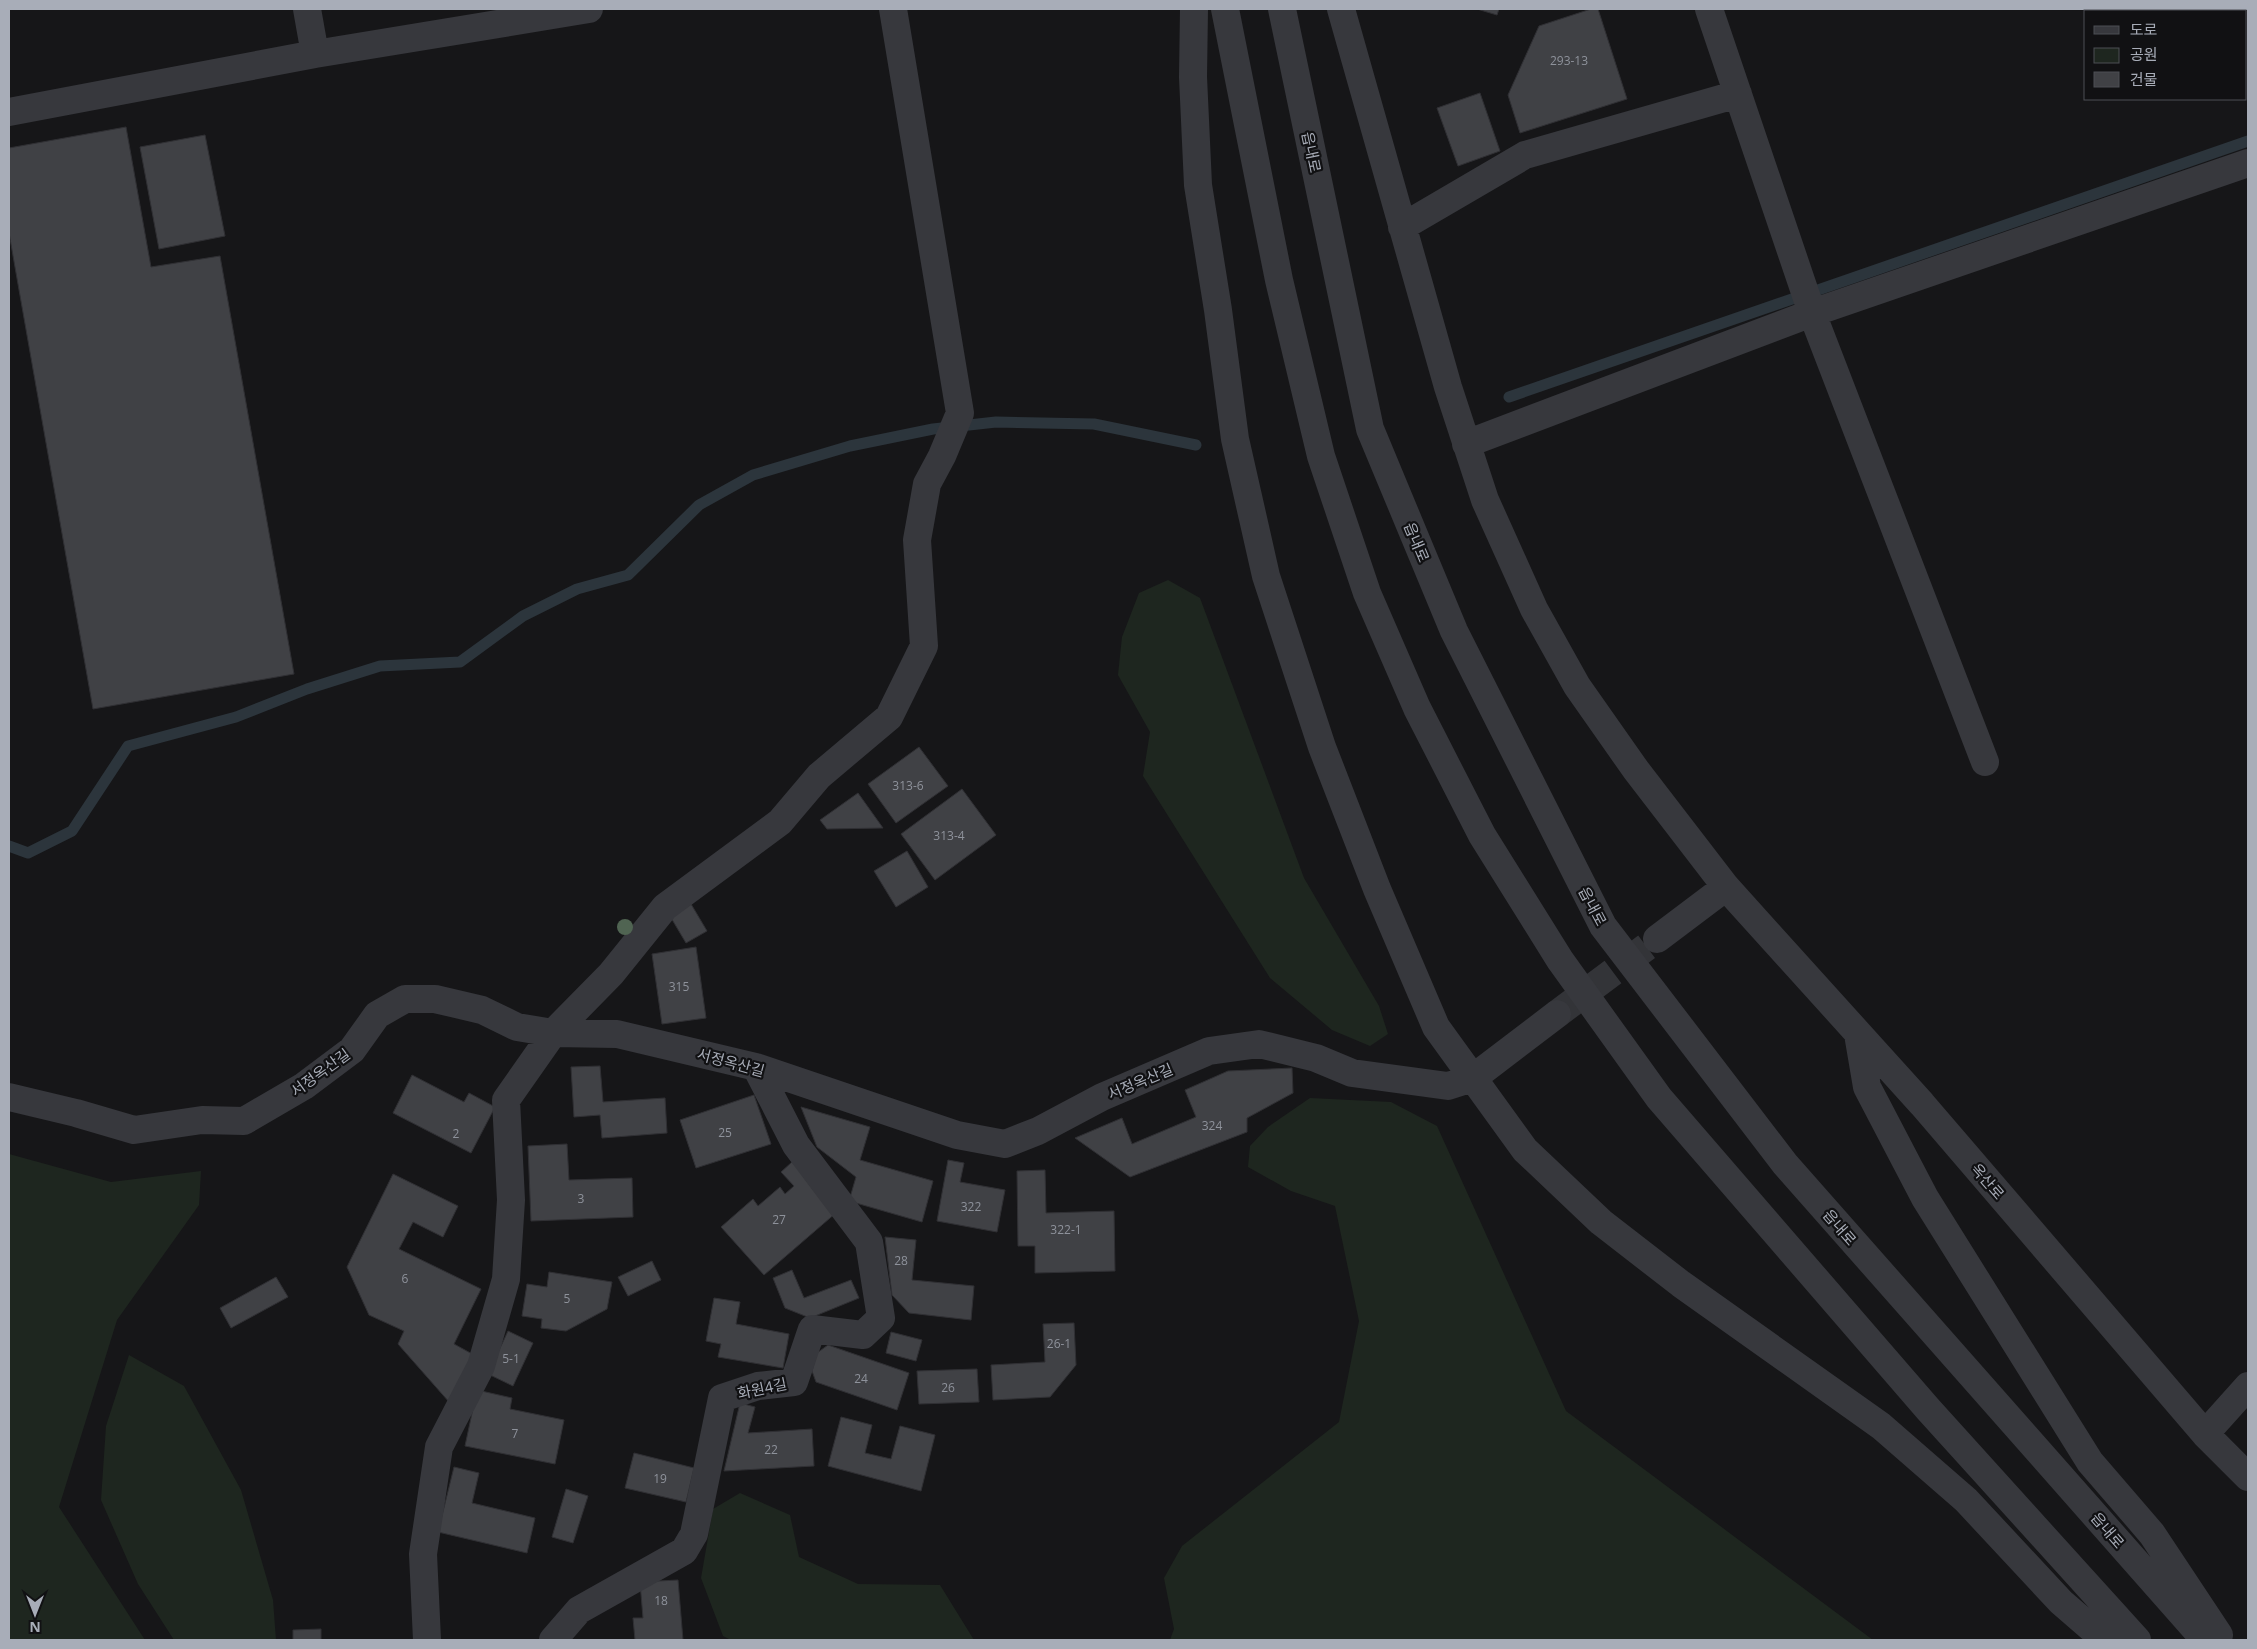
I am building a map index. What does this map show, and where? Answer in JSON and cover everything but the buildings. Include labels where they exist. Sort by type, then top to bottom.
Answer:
[{"type":"street","points":[[307,9],[315,54]]},
{"type":"street","points":[[9,112],[315,54],[589,9]]},
{"type":"street","points":[[427,1640],[423,1554],[439,1447],[481,1366],[506,1279],[511,1200],[506,1100],[553,1033],[611,974],[665,907],[780,822],[819,776],[889,716],[924,646],[917,540],[928,484],[960,413],[894,9]]},
{"type":"street","points":[[1194,9],[1193,77],[1198,185],[1218,310],[1235,439],[1266,576],[1322,748],[1377,889],[1436,1028],[1525,1150],[1601,1222],[1682,1284],[1881,1426],[1966,1500],[2061,1602],[2105,1640]]},
{"type":"street","points":[[1225,9],[1279,280],[1321,456],[1370,602],[1417,708],[1482,835],[1560,960],[1659,1098],[1928,1409],[2137,1640]]},
{"type":"street","name":"읍내로","points":[[1282,9],[1370,429],[1454,631],[1603,926],[1785,1164],[2205,1640]]},
{"type":"street","name":"옥산로","points":[[1341,9],[1448,387],[1485,500],[1534,609],[1577,686],[1636,770],[1726,888],[1922,1104],[2205,1434],[2248,1477]]},
{"type":"street","points":[[1709,9],[1812,313],[1985,762]]},
{"type":"street","points":[[1402,228],[1525,154],[1738,94]]},
{"type":"street","points":[[1466,444],[1812,313],[2248,163]]},
{"type":"street","points":[[1657,939],[1726,888]]},
{"type":"street","name":"서정옥산길","points":[[9,1097],[76,1113],[134,1130],[202,1120],[244,1121],[304,1086],[352,1050],[377,1015],[405,999],[435,999],[482,1010],[518,1028],[553,1033],[618,1034],[756,1067],[957,1135],[1005,1144],[1038,1131],[1102,1096],[1209,1051],[1259,1044],[1316,1058],[1352,1073],[1448,1086],[1472,1078],[1557,1014]]},
{"type":"street","points":[[1858,1034],[1866,1087],[1925,1198],[2090,1462],[2152,1534],[2222,1640]]},
{"type":"street","name":"화원4길","points":[[553,1640],[579,1610],[684,1551],[694,1534],[722,1398],[758,1386],[794,1382],[812,1329],[863,1335],[881,1318],[869,1242],[796,1145],[756,1067]]},
{"type":"street","points":[[2205,1434],[2248,1386]]},
{"type":"green space","points":[[1168,580],[1200,598],[1304,878],[1379,1006],[1388,1034],[1370,1046],[1332,1030],[1270,978],[1143,776],[1150,732],[1118,675],[1122,637],[1139,593]]},
{"type":"green space","points":[[1310,1098],[1391,1102],[1437,1126],[1566,1411],[1873,1640],[1170,1640],[1174,1629],[1164,1578],[1182,1546],[1339,1422],[1359,1321],[1335,1206],[1291,1191],[1248,1167],[1250,1146],[1268,1127]]},
{"type":"green space","points":[[9,1154],[111,1182],[201,1171],[199,1205],[117,1320],[59,1507],[145,1640],[9,1640]]},
{"type":"green space","points":[[129,1355],[184,1386],[241,1490],[273,1600],[276,1640],[174,1640],[138,1584],[101,1500],[106,1426]]},
{"type":"green space","points":[[740,1493],[790,1515],[799,1557],[858,1584],[940,1585],[974,1640],[731,1640],[723,1636],[701,1578],[713,1509]]},
{"type":"waterway","points":[[1509,397],[2248,141]]},
{"type":"waterway","points":[[9,846],[28,853],[72,831],[128,746],[236,717],[307,689],[380,666],[460,662],[523,616],[577,589],[628,575],[699,505],[753,475],[850,446],[933,429],[996,422],[1094,424],[1196,445]]},
{"type":"tunnel","points":[[1557,1014],[1657,939]]}]
